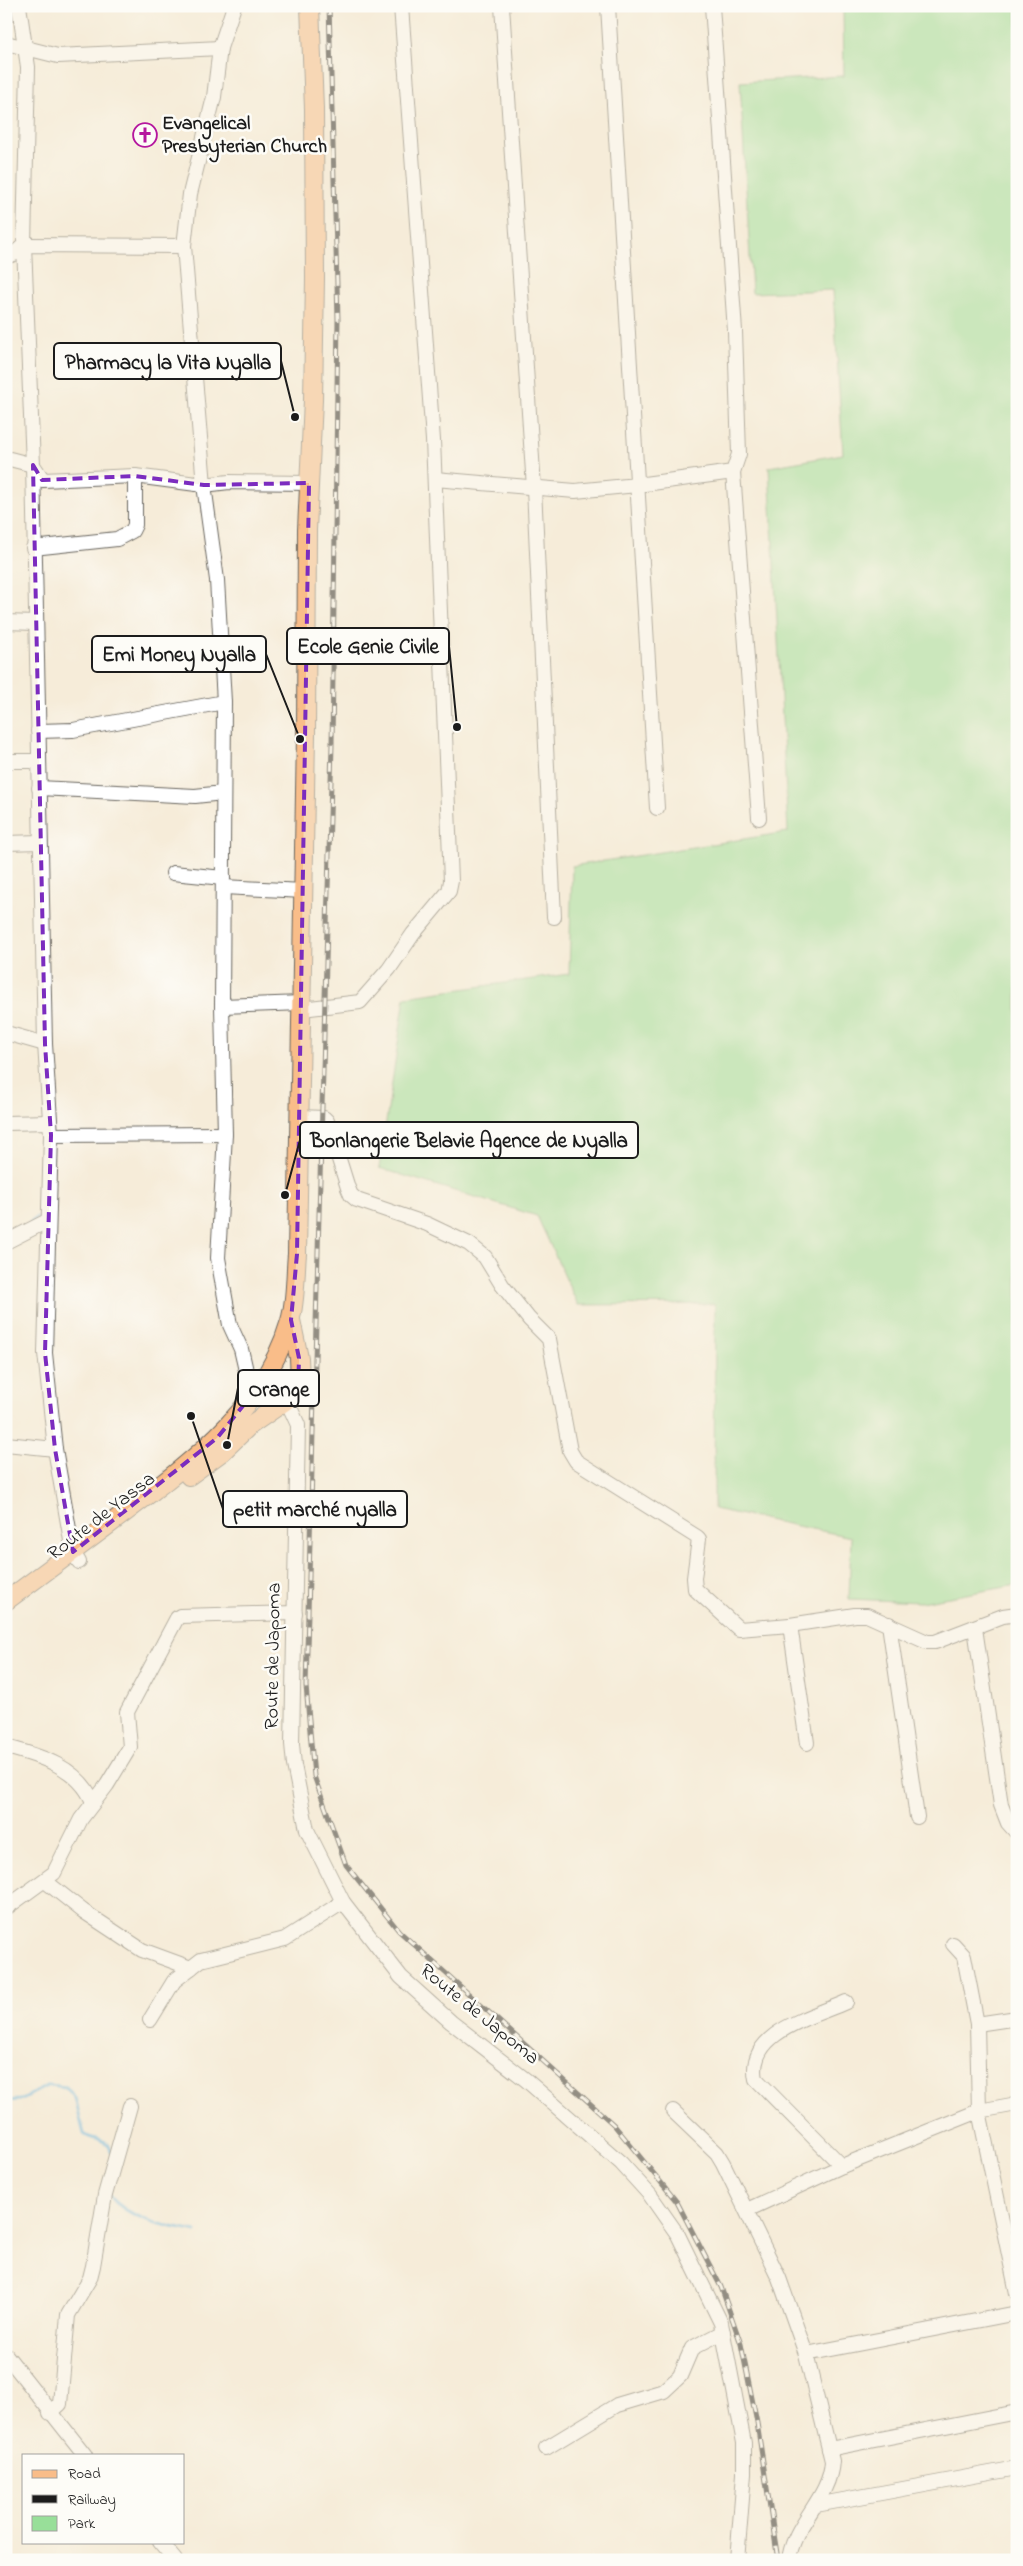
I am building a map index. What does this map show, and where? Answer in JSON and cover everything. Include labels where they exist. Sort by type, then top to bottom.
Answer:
[{"type":"main road","points":[[219,1445],[252,1399],[279,1350],[291,1320],[297,1254],[315,211],[310,6]]},
{"type":"main road","points":[[219,1445],[287,1401],[298,1389],[300,1358],[291,1320]]},
{"type":"main road","name":"Route de Yassa","points":[[6,1616],[76,1557],[219,1445]]},
{"type":"main road","name":"Route de Yassa","points":[[6,1601],[76,1557]]},
{"type":"street","points":[[19,6],[28,78],[24,245],[33,465],[33,548],[45,1044],[51,1128],[47,1221],[45,1353],[55,1449],[76,1557]]},
{"type":"street","points":[[234,6],[220,48],[214,97],[190,194],[184,246],[204,485],[218,580],[224,702],[222,1006],[225,1134],[218,1258],[224,1303],[230,1325],[241,1349],[247,1375],[287,1401]]},
{"type":"street","points":[[222,1006],[302,1006],[360,1002],[390,969],[413,934],[449,891],[451,881],[435,479],[401,6]]},
{"type":"street","points":[[502,6],[534,488],[554,917]]},
{"type":"street","points":[[608,6],[657,808]]},
{"type":"street","points":[[712,6],[735,331],[739,454],[733,472],[759,818]]},
{"type":"street","points":[[6,43],[58,56],[220,48]]},
{"type":"street","points":[[6,257],[14,254],[24,245],[184,246]]},
{"type":"street","points":[[6,458],[33,465],[43,480],[135,476],[204,485],[229,482],[309,483]]},
{"type":"street","points":[[435,479],[575,491],[733,472]]},
{"type":"street","points":[[33,548],[117,539],[127,535],[135,525],[135,476]]},
{"type":"street","points":[[6,622],[35,623]]},
{"type":"street","points":[[38,732],[73,730],[224,702]]},
{"type":"street","points":[[6,761],[39,761]]},
{"type":"street","points":[[39,788],[195,796],[223,793]]},
{"type":"street","points":[[6,842],[40,842]]},
{"type":"street","points":[[173,873],[223,883],[304,891]]},
{"type":"street","points":[[6,1033],[45,1044]]},
{"type":"street","points":[[300,1117],[327,1120],[348,1188],[351,1196],[356,1200],[427,1224],[469,1244],[485,1257],[502,1285],[523,1312],[549,1338],[570,1451],[583,1466],[699,1539],[694,1578],[695,1589],[739,1629],[790,1625],[860,1615],[889,1624],[926,1642],[946,1639],[1003,1616],[1017,1614]]},
{"type":"street","points":[[6,1123],[51,1128],[225,1134]]},
{"type":"street","points":[[6,1242],[47,1221]]},
{"type":"street","name":"Route de Japoma","points":[[287,1401],[298,1425],[299,1435],[294,1765],[307,1830],[343,1902],[387,1960],[416,1992],[526,2080],[621,2163],[650,2195],[678,2235],[708,2293],[723,2332],[744,2443],[744,2474],[737,2560]]},
{"type":"street","points":[[6,1444],[55,1449]]},
{"type":"street","points":[[6,1908],[54,1873],[70,1838],[130,1747],[127,1712],[177,1618],[180,1616],[258,1612],[295,1614]]},
{"type":"street","points":[[889,1624],[917,1817]]},
{"type":"street","points":[[790,1625],[807,1743]]},
{"type":"street","points":[[975,1628],[1001,1805],[1008,1823],[1017,1833]]},
{"type":"street","points":[[6,1747],[34,1754],[67,1769],[89,1793],[93,1802]]},
{"type":"street","points":[[45,1881],[83,1911],[142,1950],[190,1968]]},
{"type":"street","points":[[150,2020],[174,1981],[190,1968],[210,1956],[285,1939],[343,1902]]},
{"type":"street","points":[[953,1944],[964,1956],[976,2024],[979,2111],[1017,2293]]},
{"type":"street","points":[[842,2166],[756,2079],[754,2068],[759,2050],[775,2034],[846,2002]]},
{"type":"street","points":[[976,2024],[1017,2018]]},
{"type":"street","points":[[747,2210],[842,2166],[979,2111],[1017,2104]]},
{"type":"street","points":[[50,2412],[60,2404],[68,2315],[92,2272],[105,2195],[130,2106]]},
{"type":"street","points":[[674,2111],[717,2154],[747,2210],[779,2278],[806,2354],[832,2461],[831,2476],[793,2544],[789,2560]]},
{"type":"street","points":[[806,2354],[1017,2313]]},
{"type":"street","points":[[546,2448],[617,2406],[664,2391],[680,2376],[692,2348],[723,2332]]},
{"type":"street","points":[[6,2355],[84,2454]]},
{"type":"street","points":[[829,2449],[1017,2412]]},
{"type":"street","points":[[816,2505],[1017,2468]]},
{"type":"street","points":[[162,2544],[175,2560]]},
{"type":"highlighted area","points":[[33,465],[42,480],[135,476],[204,485],[309,483],[297,1254],[291,1320],[299,1358],[298,1389],[287,1401],[260,1385],[217,1438],[73,1552],[55,1449],[45,1353],[51,1135],[45,1044]]},
{"type":"green space","points":[[843,6],[1017,6],[1017,1585],[921,1602],[849,1599],[851,1537],[714,1509],[715,1304],[578,1305],[537,1216],[379,1168],[405,997],[569,974],[572,866],[788,832],[769,467],[843,454],[833,290],[752,293],[740,82],[844,76]]},
{"type":"waterway","points":[[55,47],[65,49]]},
{"type":"waterway","points":[[30,1223],[37,1217]]},
{"type":"waterway","points":[[6,2101],[20,2100],[49,2085],[66,2087],[75,2098],[84,2134],[88,2137],[104,2141],[111,2152]]},
{"type":"waterway","points":[[109,2195],[117,2204],[137,2216],[149,2221],[196,2232]]},
{"type":"railway","points":[[329,6],[338,319],[332,745],[306,1686],[314,1776],[346,1865],[399,1931],[614,2125],[677,2202],[721,2287],[741,2344],[757,2423],[778,2560]]},
{"type":"place","name":"Evangelical Presbyterian Church","points":[[145,135]]},
{"type":"place","name":"Pharmacy la Vita Nyalla","points":[[295,417]]},
{"type":"place","name":"Ecole Genie Civile","points":[[457,727]]},
{"type":"place","name":"Emi Money Nyalla","points":[[300,739]]},
{"type":"place","name":"Bonlangerie Belavie Agence de Nyalla","points":[[285,1195]]},
{"type":"place","name":"petit marché nyalla","points":[[191,1416]]},
{"type":"place","name":"Orange","points":[[227,1445]]}]
